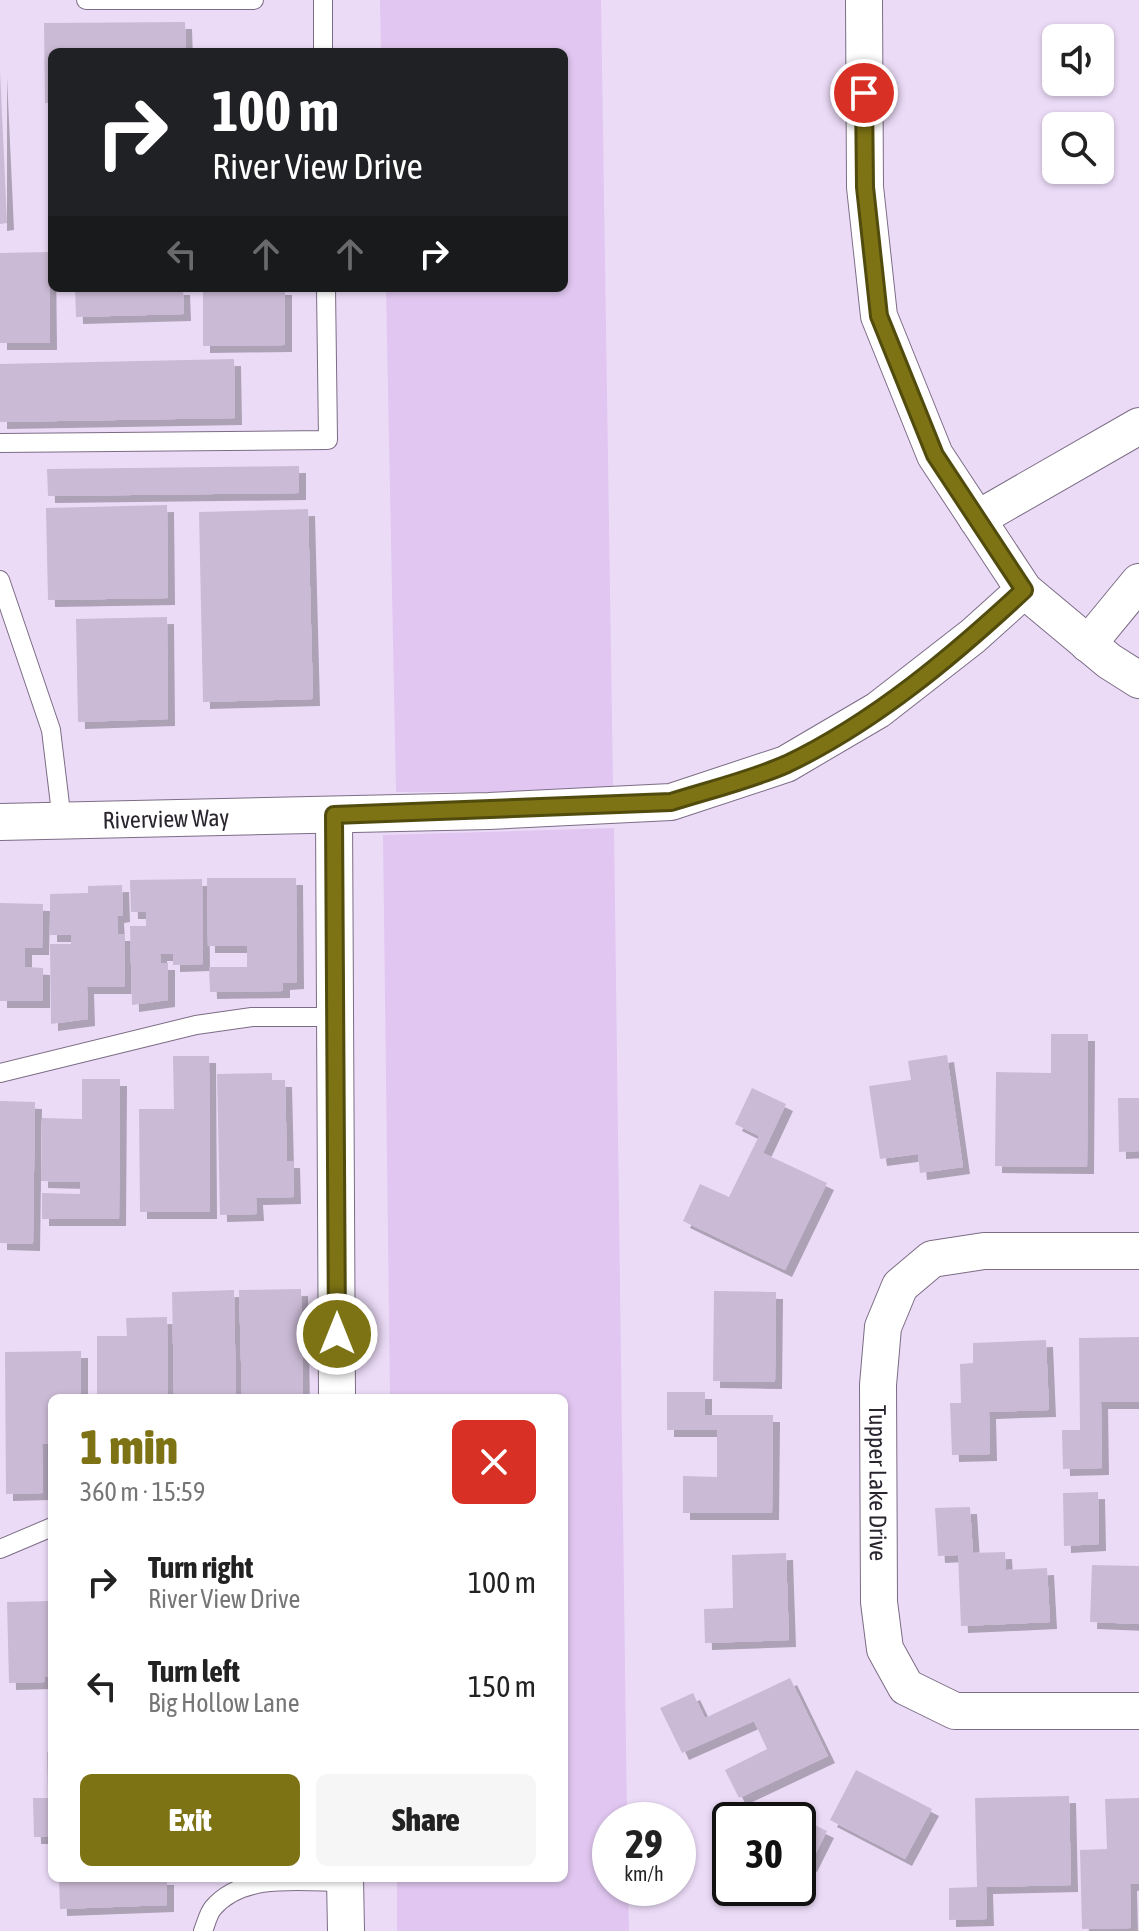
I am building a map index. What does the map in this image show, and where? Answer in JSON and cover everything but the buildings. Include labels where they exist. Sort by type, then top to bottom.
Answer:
[{"type":"street","points":[[864,0],[865,187],[879,316],[935,455],[1024,590],[1088,644],[1139,680]]},
{"type":"street","points":[[977,519],[1139,426]]},
{"type":"street","points":[[1088,644],[1139,582]]},
{"type":"street","name":"Riverview Way","points":[[0,822],[334,815],[671,802],[786,764],[878,710],[973,636],[1024,590]]},
{"type":"street","points":[[334,815],[337,1394]]},
{"type":"street","name":"Tupper Lake Drive","points":[[1139,1251],[984,1251],[932,1259],[900,1286],[883,1327],[878,1416],[879,1602],[885,1649],[906,1687],[955,1711],[1139,1711]]},
{"type":"street","points":[[345,1882],[346,1931]]},
{"type":"lane","points":[[86,0],[254,0]]},
{"type":"lane","points":[[323,0],[323,48]]},
{"type":"lane","points":[[0,443],[328,440],[326,292]]},
{"type":"lane","points":[[0,580],[51,730],[62,821]]},
{"type":"lane","points":[[0,1073],[196,1025],[252,1017],[335,1017]]},
{"type":"lane","points":[[1,1547],[48,1529]]},
{"type":"lane","points":[[203,1931],[213,1908],[239,1889],[263,1883],[290,1882]]},
{"type":"shaded area","points":[[380,0],[601,0],[613,786],[549,792],[396,792],[386,292],[568,292],[568,48],[381,48]]},
{"type":"shaded area","points":[[614,828],[627,1802],[592,1802],[592,1906],[628,1906],[629,1931],[397,1931],[397,1882],[568,1882],[568,1394],[390,1394],[383,835]]},
{"type":"route","points":[[337,1334],[334,815],[526,810],[671,802],[786,764],[878,710],[973,636],[1024,590],[935,455],[879,316],[865,187],[864,93]]}]
